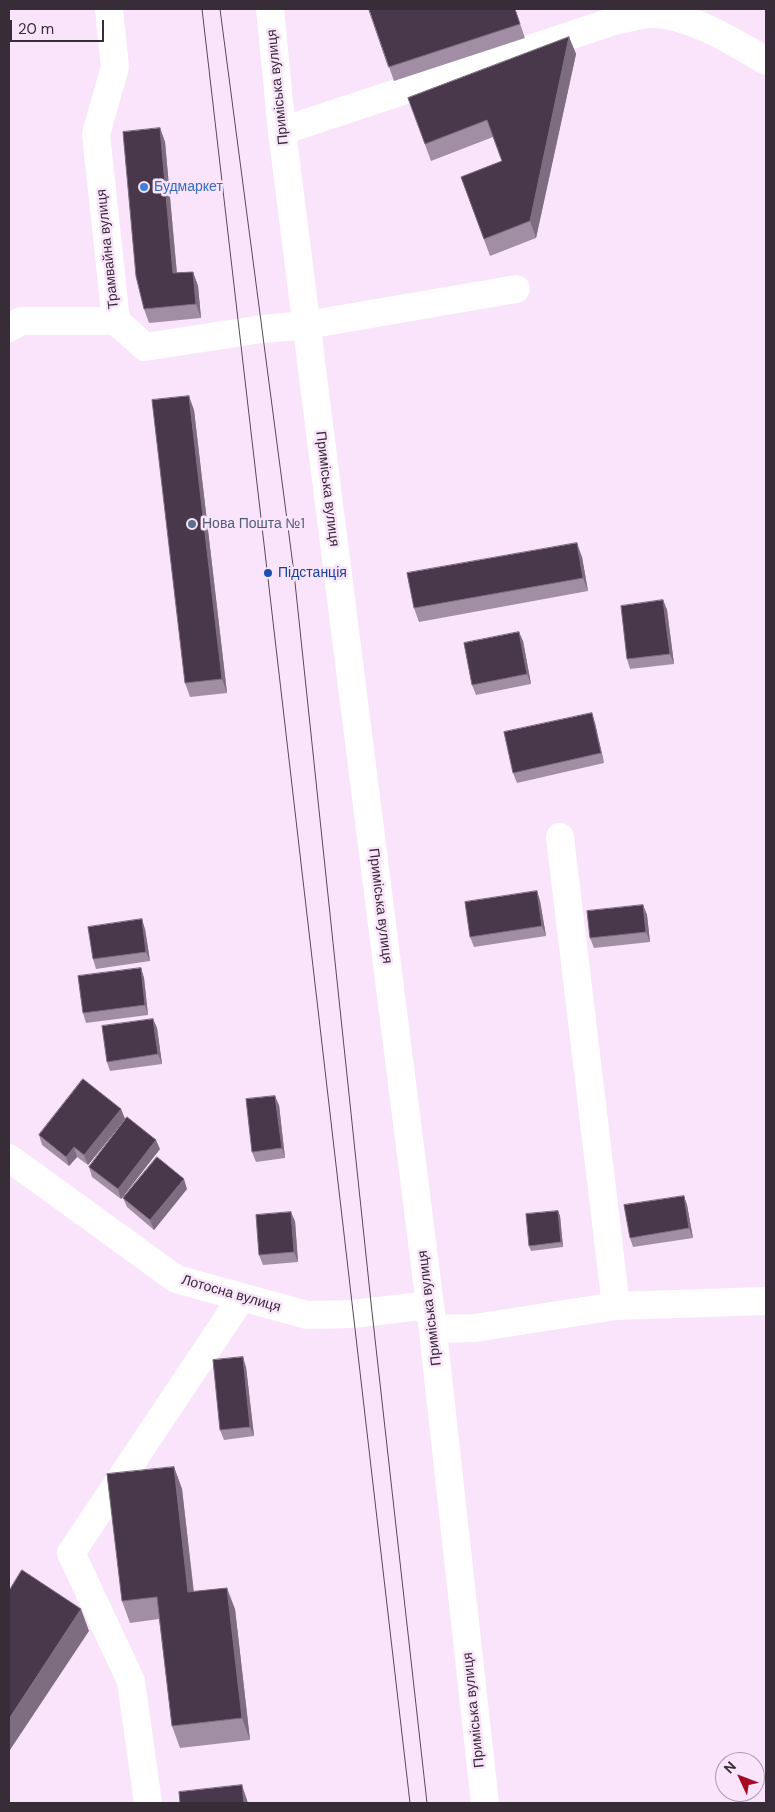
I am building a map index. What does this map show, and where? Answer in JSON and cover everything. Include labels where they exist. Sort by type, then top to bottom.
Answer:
[{"type":"street","name":"Трамвайна вулиця","points":[[109,9],[115,67],[96,134],[116,321],[145,347],[306,325],[516,289]]},
{"type":"street","name":"Приміська вулиця","points":[[270,9],[282,131],[431,1317],[485,1803]]},
{"type":"street","points":[[282,131],[611,22],[649,14],[673,17],[719,34],[766,61]]},
{"type":"street","points":[[9,328],[21,322],[116,321]]},
{"type":"street","points":[[560,837],[616,1306]]},
{"type":"street","name":"Лотосна вулиця","points":[[9,1158],[176,1278],[307,1315],[353,1314],[431,1317],[475,1328],[616,1306],[766,1301]]},
{"type":"street","points":[[148,1803],[131,1681],[70,1553],[242,1297]]},
{"type":"building","points":[[369,9],[515,9],[520,24],[389,67]]},
{"type":"building","points":[[569,37],[530,221],[484,239],[461,177],[502,161],[487,120],[425,144],[408,98]]},
{"type":"building","points":[[160,128],[173,273],[193,272],[196,304],[144,309],[136,276],[123,132]]},
{"type":"building","points":[[189,396],[222,679],[185,683],[152,400]]},
{"type":"building","points":[[577,543],[583,578],[414,608],[407,573]]},
{"type":"building","points":[[663,600],[670,654],[627,659],[621,606]]},
{"type":"building","points":[[519,632],[527,674],[472,685],[464,643]]},
{"type":"building","points":[[592,713],[601,753],[513,773],[504,732]]},
{"type":"building","points":[[537,891],[542,926],[470,937],[465,902]]},
{"type":"building","points":[[643,905],[646,932],[590,938],[587,911]]},
{"type":"building","points":[[142,919],[146,952],[93,959],[88,927]]},
{"type":"building","points":[[141,968],[145,1005],[83,1013],[78,976]]},
{"type":"building","points":[[153,1019],[158,1054],[107,1062],[102,1026]]},
{"type":"building","points":[[83,1079],[121,1109],[84,1155],[74,1147],[66,1157],[39,1135]]},
{"type":"building","points":[[275,1096],[282,1148],[252,1152],[246,1099]]},
{"type":"building","points":[[127,1117],[156,1140],[118,1189],[89,1167]]},
{"type":"building","points":[[157,1157],[184,1179],[150,1220],[123,1198]]},
{"type":"building","points":[[684,1196],[689,1228],[630,1238],[624,1205]]},
{"type":"building","points":[[558,1211],[561,1242],[529,1246],[526,1214]]},
{"type":"building","points":[[291,1212],[294,1252],[259,1255],[256,1215]]},
{"type":"building","points":[[243,1357],[250,1427],[220,1430],[213,1360]]},
{"type":"building","points":[[174,1467],[188,1592],[227,1588],[242,1718],[172,1726],[157,1597],[122,1601],[107,1474]]},
{"type":"building","points":[[22,1570],[81,1609],[9,1719],[9,1591]]},
{"type":"building","points":[[242,1785],[244,1803],[180,1803],[179,1792]]},
{"type":"tram line","points":[[202,9],[410,1803]]},
{"type":"tram line","points":[[220,9],[294,573],[372,1312],[427,1803]]},
{"type":"place","name":"Будмаркет","points":[[144,187]]},
{"type":"place","name":"Нова Пошта №1","points":[[192,524]]},
{"type":"place","name":"Підстанція","points":[[268,573]]}]
